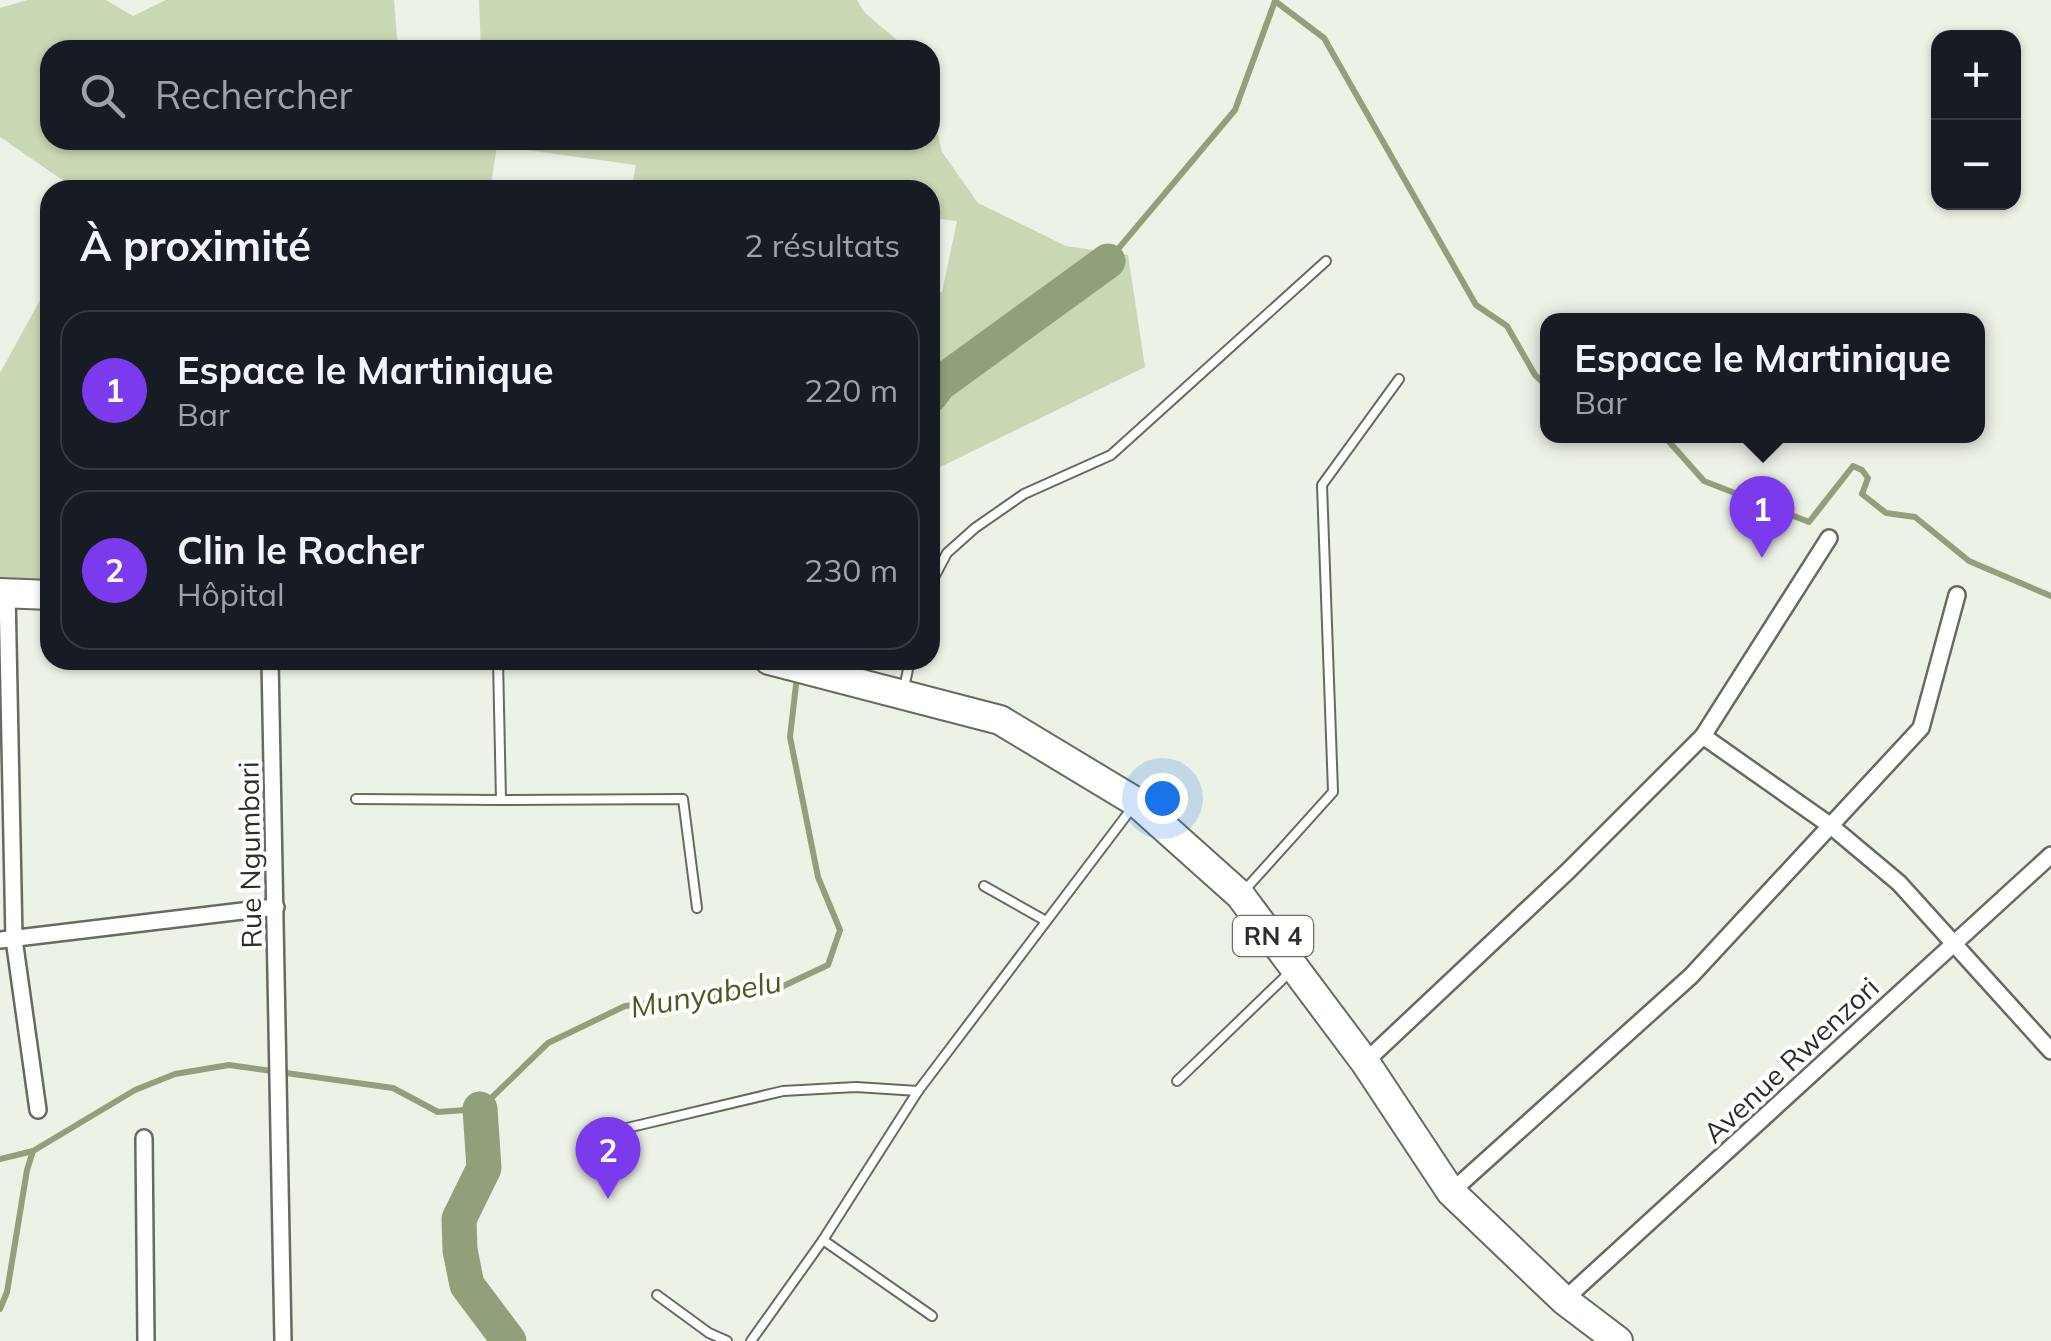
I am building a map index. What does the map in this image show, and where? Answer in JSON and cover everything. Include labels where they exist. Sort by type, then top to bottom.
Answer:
[{"type":"highway","points":[[4,593],[40,595]]},
{"type":"highway","name":"RN 4","points":[[817,670],[1000,720],[1136,802],[1240,895],[1366,1062],[1452,1192],[1564,1300],[1618,1341]]},
{"type":"street","points":[[1366,1062],[1567,872],[1703,736],[1828,538]]},
{"type":"street","points":[[4,593],[7,940],[38,1110]]},
{"type":"street","points":[[1452,1192],[1691,976],[1921,728],[1957,596]]},
{"type":"street","name":"Rue Ngumbari","points":[[270,670],[283,1341]]},
{"type":"street","points":[[1703,736],[1831,826],[1898,883],[2051,1051]]},
{"type":"street","name":"Avenue Rwenzori","points":[[1564,1300],[2051,855]]},
{"type":"street","points":[[7,940],[276,907]]},
{"type":"street","points":[[144,1138],[146,1341]]},
{"type":"lane","points":[[940,566],[947,553],[974,528],[1024,494],[1111,455],[1326,261]]},
{"type":"lane","points":[[1240,895],[1333,792],[1322,485],[1399,378]]},
{"type":"lane","points":[[498,670],[502,800]]},
{"type":"lane","points":[[903,692],[908,670]]},
{"type":"lane","points":[[356,800],[683,799],[697,908]]},
{"type":"lane","points":[[750,1341],[823,1240],[918,1091],[1136,802]]},
{"type":"lane","points":[[984,886],[1046,920]]},
{"type":"lane","points":[[1177,1082],[1296,967]]},
{"type":"lane","points":[[627,1128],[782,1091],[856,1087],[918,1091]]},
{"type":"lane","points":[[823,1240],[932,1316]]},
{"type":"lane","points":[[658,1296],[726,1341]]},
{"type":"green space","points":[[27,0],[106,0],[133,16],[166,0],[394,0],[397,40],[40,40],[40,150],[496,150],[492,180],[62,180],[0,137],[0,8]]},
{"type":"green space","points":[[479,0],[857,0],[865,13],[897,40],[481,40]]},
{"type":"green space","points":[[940,143],[978,203],[1066,246],[1128,255],[1145,367],[940,467],[940,292],[957,221],[940,219],[940,180],[633,180],[636,165],[526,150],[940,150]]},
{"type":"green space","points":[[40,300],[40,587],[0,589],[0,373]]},
{"type":"waterway","points":[[1275,1],[1324,38],[1476,305],[1507,326],[1540,380]]},
{"type":"waterway","points":[[1108,261],[1235,110],[1275,1]]},
{"type":"waterway","name":"Munyabelu","points":[[940,383],[1108,261]]},
{"type":"waterway","points":[[1670,443],[1704,481],[1809,522],[1853,466],[1868,478],[1862,494],[1886,513],[1915,517],[1969,561],[2051,596]]},
{"type":"waterway","name":"Munyabelu","points":[[0,1159],[33,1151],[135,1090],[175,1074],[229,1065],[393,1088],[438,1112],[480,1109],[548,1043],[625,1006],[779,988],[828,965],[840,930],[818,877],[790,737],[797,676]]},
{"type":"waterway","name":"Munyabelu","points":[[480,1109],[484,1168],[459,1219],[460,1250],[467,1285],[509,1341]]},
{"type":"waterway","points":[[0,1309],[7,1292],[33,1151]]},
{"type":"place","name":"Espace le Martinique","points":[[1762,558]]},
{"type":"place","name":"Clin le Rocher","points":[[608,1199]]}]
